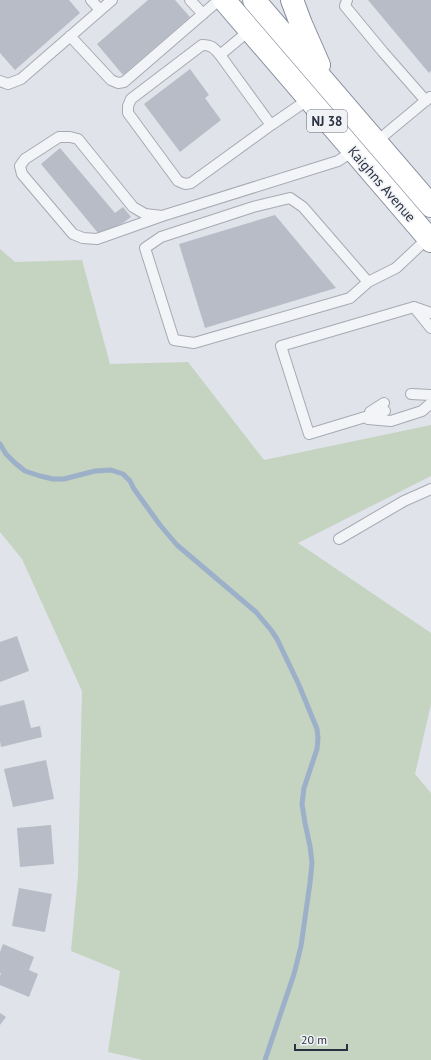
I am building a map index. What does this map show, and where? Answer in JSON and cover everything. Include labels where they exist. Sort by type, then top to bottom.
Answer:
[{"type":"highway","name":"Kaighns Avenue","points":[[224,0],[429,239]]},
{"type":"highway","name":"Kaighns Avenue","points":[[254,0],[431,206]]},
{"type":"highway","points":[[292,0],[328,86]]},
{"type":"lane","points":[[91,0],[100,10]]},
{"type":"lane","points":[[0,81],[8,84],[21,79],[112,0]]},
{"type":"lane","points":[[190,0],[203,14]]},
{"type":"lane","points":[[70,36],[112,80],[124,82],[219,0]]},
{"type":"lane","points":[[347,0],[346,6],[383,52],[428,98],[376,142]]},
{"type":"lane","points":[[220,55],[250,30]]},
{"type":"lane","points":[[271,125],[220,55],[214,48],[208,45],[202,45],[131,99],[128,106],[128,113],[178,181],[185,184],[191,183],[308,99]]},
{"type":"lane","points":[[162,216],[145,214],[133,206],[78,139],[60,137],[25,159],[20,166],[22,174],[73,234],[83,238],[97,239],[162,216],[338,161],[353,151]]},
{"type":"lane","points":[[368,282],[303,207],[290,198],[253,207],[161,237],[145,248],[174,340],[194,343],[350,298],[368,282],[396,268],[429,239]]},
{"type":"lane","points":[[385,407],[362,418],[309,434],[281,346],[414,306],[431,312]]},
{"type":"lane","points":[[414,306],[431,328]]},
{"type":"lane","points":[[413,398],[431,396]]},
{"type":"lane","points":[[362,418],[391,421],[422,412],[431,403]]},
{"type":"lane","points":[[339,540],[404,501],[431,489]]},
{"type":"green space","points":[[0,249],[15,262],[82,260],[110,364],[188,362],[264,460],[431,425],[431,476],[298,543],[431,633],[431,704],[415,774],[431,793],[431,1060],[143,1060],[108,1052],[120,971],[71,951],[78,876],[82,691],[22,559],[0,532]]},
{"type":"building","points":[[0,0],[69,0],[80,13],[15,70],[0,53]]},
{"type":"building","points":[[148,0],[175,0],[190,17],[123,75],[97,44]]},
{"type":"building","points":[[368,0],[431,0],[431,71],[429,73]]},
{"type":"building","points":[[190,69],[209,95],[205,98],[221,120],[180,152],[144,104]]},
{"type":"building","points":[[60,148],[115,213],[123,207],[131,217],[123,223],[104,232],[98,233],[41,164]]},
{"type":"building","points":[[275,215],[336,288],[205,328],[179,244]]},
{"type":"building","points":[[17,636],[29,671],[0,682],[0,642]]},
{"type":"building","points":[[24,700],[31,728],[40,726],[42,737],[1,747],[0,706]]},
{"type":"building","points":[[46,760],[54,799],[13,807],[4,769]]},
{"type":"building","points":[[51,825],[54,864],[20,867],[17,828]]},
{"type":"building","points":[[19,888],[52,894],[45,932],[12,926]]},
{"type":"building","points":[[3,944],[34,957],[29,970],[38,974],[29,997],[0,985],[0,952]]},
{"type":"building","points":[[0,1013],[6,1017],[0,1025]]},
{"type":"waterway","points":[[0,444],[6,454],[15,463],[25,471],[40,476],[53,479],[64,479],[95,471],[111,470],[123,474],[130,481],[134,489],[160,525],[177,545],[256,612],[277,639],[299,685],[317,729],[318,738],[317,749],[304,788],[302,804],[312,863],[301,946],[294,974],[265,1060]]}]
